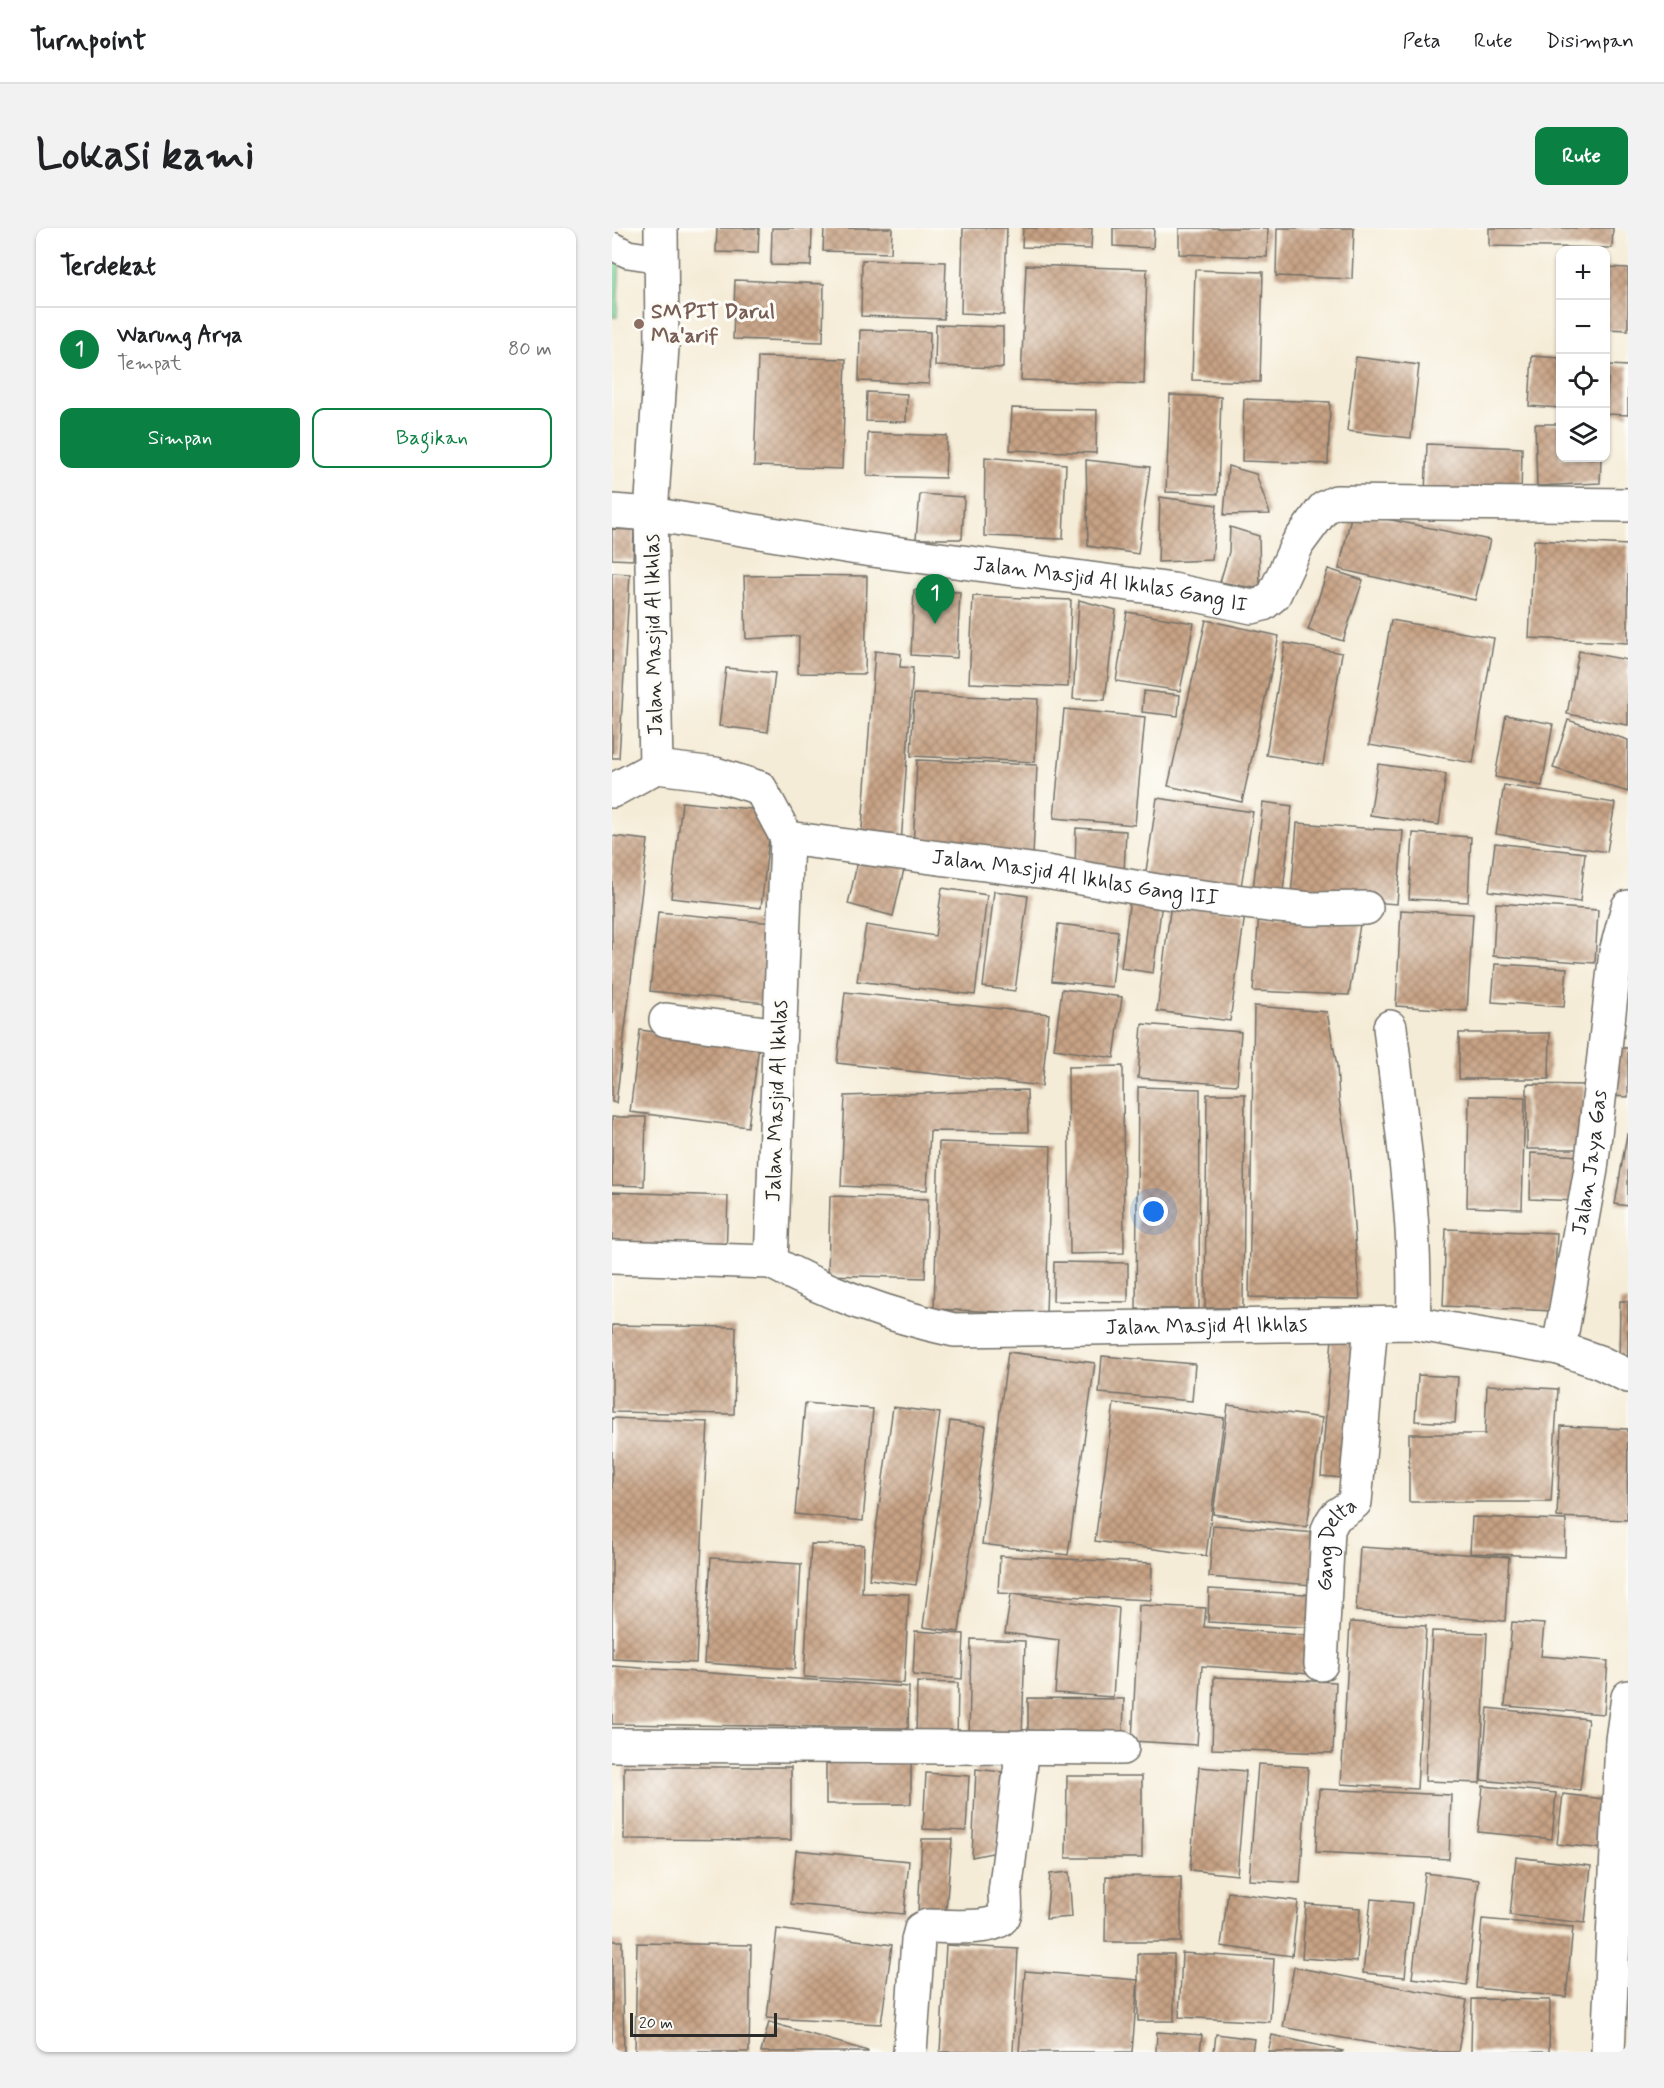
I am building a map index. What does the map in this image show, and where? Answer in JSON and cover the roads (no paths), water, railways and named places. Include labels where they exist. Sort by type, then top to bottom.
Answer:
[{"type":"street","name":"Jalan Masjid Al Ikhlas","points":[[661,243],[662,347],[651,514],[656,767],[715,774],[760,788],[787,838],[771,1263],[844,1298],[901,1318],[954,1330],[1413,1323],[1559,1348],[1599,1362],[1628,1376]]},
{"type":"street","name":"Jalan Masjid Al Ikhlas Gang II","points":[[612,511],[651,514],[857,548],[1173,590],[1252,607],[1263,604],[1274,596],[1298,543],[1324,508],[1336,502],[1628,505]]},
{"type":"street","points":[[612,791],[656,767]]},
{"type":"street","name":"Jalan Masjid Al Ikhlas Gang III","points":[[787,838],[1046,872],[1164,892],[1268,905],[1312,909],[1366,908]]},
{"type":"street","name":"Jalan Jaya Gas","points":[[1559,1348],[1591,1169],[1628,907]]},
{"type":"street","points":[[666,1020],[780,1035]]},
{"type":"street","points":[[1390,1027],[1411,1216],[1415,1272],[1413,1323]]},
{"type":"street","points":[[612,1257],[771,1263]]},
{"type":"street","name":"Gang Delta","points":[[1321,1664],[1328,1530],[1332,1520],[1339,1512],[1355,1502],[1371,1324]]},
{"type":"street","points":[[1608,2052],[1622,1740],[1628,1697]]},
{"type":"street","points":[[612,1745],[1122,1748]]},
{"type":"street","points":[[910,2052],[918,1940],[921,1929],[927,1926],[985,1926],[998,1922],[1005,1913],[1005,1893],[1023,1747]]},
{"type":"lane","points":[[612,246],[628,254],[661,243]]},
{"type":"place","name":"SMPIT Darul Ma'arif","points":[[639,324]]},
{"type":"place","name":"Warung Arya","points":[[935,624]]}]
